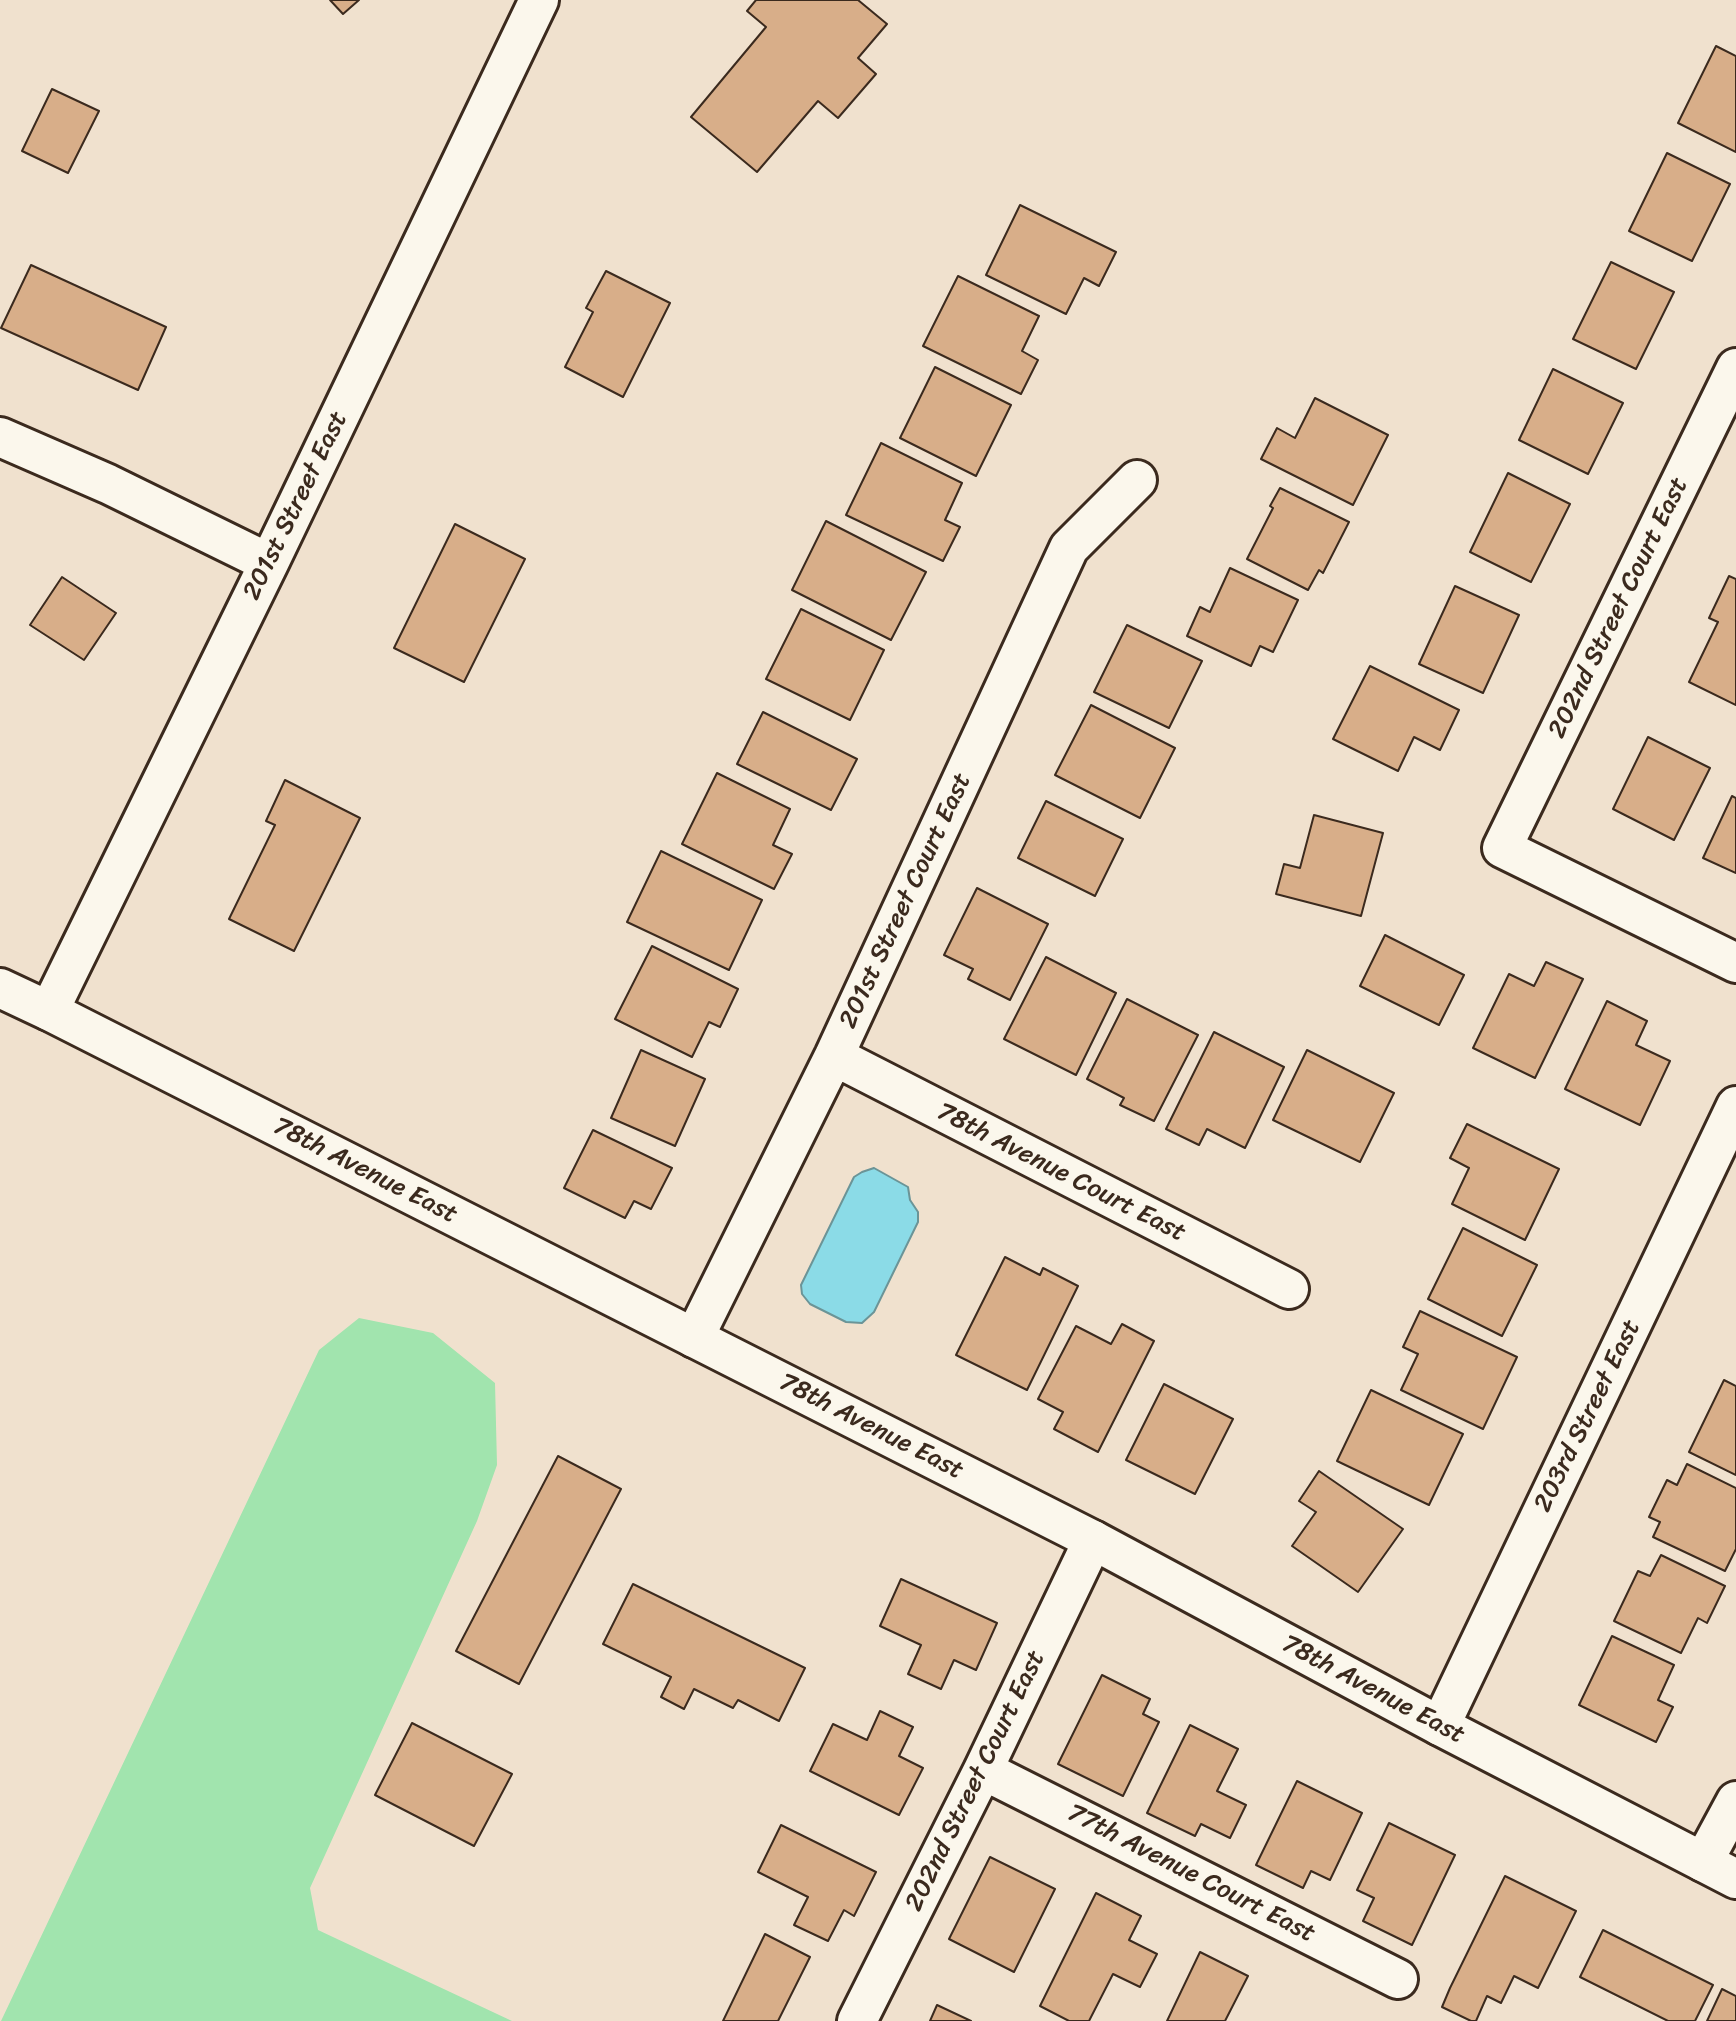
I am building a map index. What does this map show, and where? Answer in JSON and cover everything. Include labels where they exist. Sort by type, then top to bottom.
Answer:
[{"type":"street","name":"201st Street East","points":[[49,1011],[269,564],[539,0]]},
{"type":"street","name":"202nd Street Court East","points":[[1736,368],[1502,848],[1736,963]]},
{"type":"street","points":[[0,437],[108,484],[269,564]]},
{"type":"street","name":"201st Street Court East","points":[[694,1338],[834,1056],[1069,548],[1137,480]]},
{"type":"street","name":"78th Avenue East","points":[[0,988],[1093,1540],[1440,1726],[1720,1871]]},
{"type":"street","name":"78th Avenue Court East","points":[[834,1056],[1289,1289]]},
{"type":"street","name":"203rd Street East","points":[[1440,1726],[1736,1106]]},
{"type":"street","name":"202nd Street Court East","points":[[857,2021],[983,1770],[1093,1540]]},
{"type":"street","name":"77th Avenue Court East","points":[[983,1770],[1398,1979]]},
{"type":"street","points":[[1720,1871],[1736,1801]]},
{"type":"green space","points":[[359,1318],[433,1333],[495,1383],[497,1465],[477,1521],[310,1888],[318,1930],[512,2021],[1,2021],[319,1350]]},
{"type":"water","points":[[874,1168],[908,1187],[910,1200],[918,1212],[918,1222],[874,1312],[862,1323],[846,1322],[810,1304],[802,1294],[801,1285],[854,1177]]},
{"type":"building","points":[[330,0],[359,0],[343,14]]},
{"type":"building","points":[[756,0],[858,0],[887,24],[858,58],[876,74],[838,118],[818,101],[757,172],[691,117],[766,27],[747,11]]},
{"type":"building","points":[[1716,46],[1736,56],[1736,152],[1678,123]]},
{"type":"building","points":[[52,89],[99,111],[68,173],[22,151]]},
{"type":"building","points":[[1667,153],[1730,184],[1692,261],[1629,231]]},
{"type":"building","points":[[1020,205],[1116,252],[1099,286],[1084,278],[1066,314],[986,275]]},
{"type":"building","points":[[1611,262],[1674,292],[1636,369],[1573,339]]},
{"type":"building","points":[[31,265],[166,327],[138,390],[1,328]]},
{"type":"building","points":[[606,271],[670,303],[623,397],[565,367],[593,312],[586,308]]},
{"type":"building","points":[[958,276],[1039,316],[1022,351],[1038,360],[1021,394],[923,346]]},
{"type":"building","points":[[935,367],[1011,405],[976,476],[900,438]]},
{"type":"building","points":[[1553,369],[1623,403],[1588,474],[1519,440]]},
{"type":"building","points":[[1315,398],[1388,435],[1353,505],[1261,459],[1277,428],[1295,438]]},
{"type":"building","points":[[881,443],[962,483],[945,520],[960,527],[943,561],[846,515]]},
{"type":"building","points":[[1508,473],[1570,504],[1531,582],[1470,552]]},
{"type":"building","points":[[1280,488],[1349,522],[1323,573],[1319,570],[1308,590],[1247,559]]},
{"type":"building","points":[[826,521],[926,572],[891,640],[792,590]]},
{"type":"building","points":[[455,524],[525,559],[464,682],[394,648]]},
{"type":"building","points":[[1230,568],[1298,600],[1273,652],[1260,646],[1251,666],[1187,636],[1200,607],[1210,612]]},
{"type":"building","points":[[1729,576],[1736,579],[1736,705],[1689,682],[1718,622],[1709,618]]},
{"type":"building","points":[[62,577],[116,613],[84,660],[30,625]]},
{"type":"building","points":[[1455,586],[1519,615],[1483,693],[1419,664]]},
{"type":"building","points":[[801,609],[884,650],[850,720],[766,679]]},
{"type":"building","points":[[1127,625],[1202,661],[1169,728],[1094,692]]},
{"type":"building","points":[[1370,666],[1459,710],[1440,750],[1414,737],[1398,771],[1333,739]]},
{"type":"building","points":[[1091,705],[1175,748],[1140,818],[1055,775]]},
{"type":"building","points":[[763,712],[857,759],[831,810],[737,764]]},
{"type":"building","points":[[1648,737],[1710,768],[1674,840],[1613,809]]},
{"type":"building","points":[[717,773],[790,809],[773,845],[792,854],[774,889],[682,844]]},
{"type":"building","points":[[285,780],[360,818],[294,951],[229,919],[275,825],[266,821]]},
{"type":"building","points":[[1732,796],[1736,798],[1736,873],[1703,858]]},
{"type":"building","points":[[1046,801],[1123,839],[1095,896],[1018,858]]},
{"type":"building","points":[[1314,815],[1383,833],[1361,916],[1276,894],[1284,864],[1300,868]]},
{"type":"building","points":[[661,851],[762,900],[729,970],[627,922]]},
{"type":"building","points":[[977,888],[1048,924],[1010,1000],[968,979],[973,969],[944,955]]},
{"type":"building","points":[[1385,935],[1464,975],[1439,1025],[1360,986]]},
{"type":"building","points":[[652,946],[738,989],[720,1027],[709,1022],[692,1057],[615,1019]]},
{"type":"building","points":[[1046,957],[1116,993],[1076,1075],[1004,1039]]},
{"type":"building","points":[[1546,962],[1583,979],[1535,1078],[1473,1048],[1509,974],[1534,986]]},
{"type":"building","points":[[1127,999],[1198,1035],[1154,1121],[1120,1105],[1124,1098],[1087,1079]]},
{"type":"building","points":[[1607,1001],[1647,1021],[1636,1045],[1670,1061],[1640,1125],[1565,1089]]},
{"type":"building","points":[[1214,1032],[1284,1067],[1245,1148],[1207,1129],[1199,1145],[1166,1129]]},
{"type":"building","points":[[641,1050],[705,1079],[675,1146],[611,1118]]},
{"type":"building","points":[[1307,1050],[1394,1093],[1360,1162],[1273,1120]]},
{"type":"building","points":[[1467,1124],[1559,1169],[1525,1240],[1452,1204],[1469,1168],[1450,1158]]},
{"type":"building","points":[[593,1130],[672,1168],[651,1209],[634,1201],[625,1218],[564,1188]]},
{"type":"building","points":[[1463,1228],[1537,1265],[1502,1336],[1428,1299]]},
{"type":"building","points":[[1005,1257],[1040,1275],[1043,1268],[1078,1286],[1027,1390],[956,1355]]},
{"type":"building","points":[[1420,1311],[1517,1357],[1483,1429],[1401,1390],[1418,1354],[1403,1347]]},
{"type":"building","points":[[1122,1324],[1154,1341],[1098,1452],[1054,1429],[1063,1412],[1038,1399],[1076,1326],[1111,1344]]},
{"type":"building","points":[[1724,1380],[1736,1386],[1736,1475],[1689,1452]]},
{"type":"building","points":[[1164,1384],[1233,1419],[1195,1494],[1126,1460]]},
{"type":"building","points":[[1371,1390],[1463,1434],[1429,1505],[1337,1461]]},
{"type":"building","points":[[558,1456],[621,1489],[519,1684],[456,1651]]},
{"type":"building","points":[[1687,1464],[1736,1488],[1736,1549],[1725,1571],[1653,1537],[1660,1522],[1649,1517],[1667,1480],[1677,1485]]},
{"type":"building","points":[[1319,1471],[1403,1529],[1358,1592],[1292,1546],[1316,1512],[1299,1501]]},
{"type":"building","points":[[1661,1555],[1725,1586],[1707,1623],[1698,1618],[1681,1653],[1614,1621],[1638,1571],[1650,1576]]},
{"type":"building","points":[[901,1579],[997,1623],[976,1670],[954,1660],[941,1689],[908,1674],[921,1645],[880,1626]]},
{"type":"building","points":[[633,1584],[805,1668],[779,1721],[738,1700],[733,1708],[694,1689],[684,1709],[661,1697],[671,1677],[603,1644]]},
{"type":"building","points":[[1612,1636],[1674,1665],[1658,1700],[1673,1707],[1656,1742],[1579,1705]]},
{"type":"building","points":[[1102,1675],[1150,1699],[1143,1714],[1159,1722],[1123,1796],[1058,1764]]},
{"type":"building","points":[[880,1711],[913,1727],[899,1756],[923,1768],[899,1815],[810,1771],[833,1724],[867,1740]]},
{"type":"building","points":[[412,1723],[512,1774],[474,1846],[375,1795]]},
{"type":"building","points":[[1190,1725],[1238,1749],[1217,1791],[1246,1805],[1230,1838],[1201,1824],[1195,1836],[1147,1813]]},
{"type":"building","points":[[1297,1781],[1362,1813],[1330,1880],[1311,1871],[1303,1888],[1256,1865]]},
{"type":"building","points":[[1389,1823],[1455,1855],[1412,1945],[1363,1921],[1374,1898],[1357,1890]]},
{"type":"building","points":[[781,1825],[876,1872],[854,1916],[844,1910],[828,1941],[794,1925],[808,1897],[758,1872]]},
{"type":"building","points":[[990,1857],[1055,1889],[1014,1972],[949,1939]]},
{"type":"building","points":[[1505,1876],[1576,1911],[1538,1988],[1514,1976],[1501,2003],[1487,1996],[1476,2021],[1471,2021],[1442,2007]]},
{"type":"building","points":[[1096,1893],[1141,1916],[1129,1940],[1157,1954],[1140,1987],[1113,1974],[1089,2021],[1069,2021],[1040,2006]]},
{"type":"building","points":[[1603,1930],[1713,1985],[1695,2021],[1668,2021],[1580,1977]]},
{"type":"building","points":[[765,1934],[810,1957],[778,2021],[723,2021]]},
{"type":"building","points":[[1200,1952],[1248,1976],[1225,2021],[1167,2021]]},
{"type":"building","points":[[1722,1989],[1736,1996],[1736,2021],[1707,2021]]},
{"type":"building","points":[[937,2005],[971,2021],[930,2021]]}]
